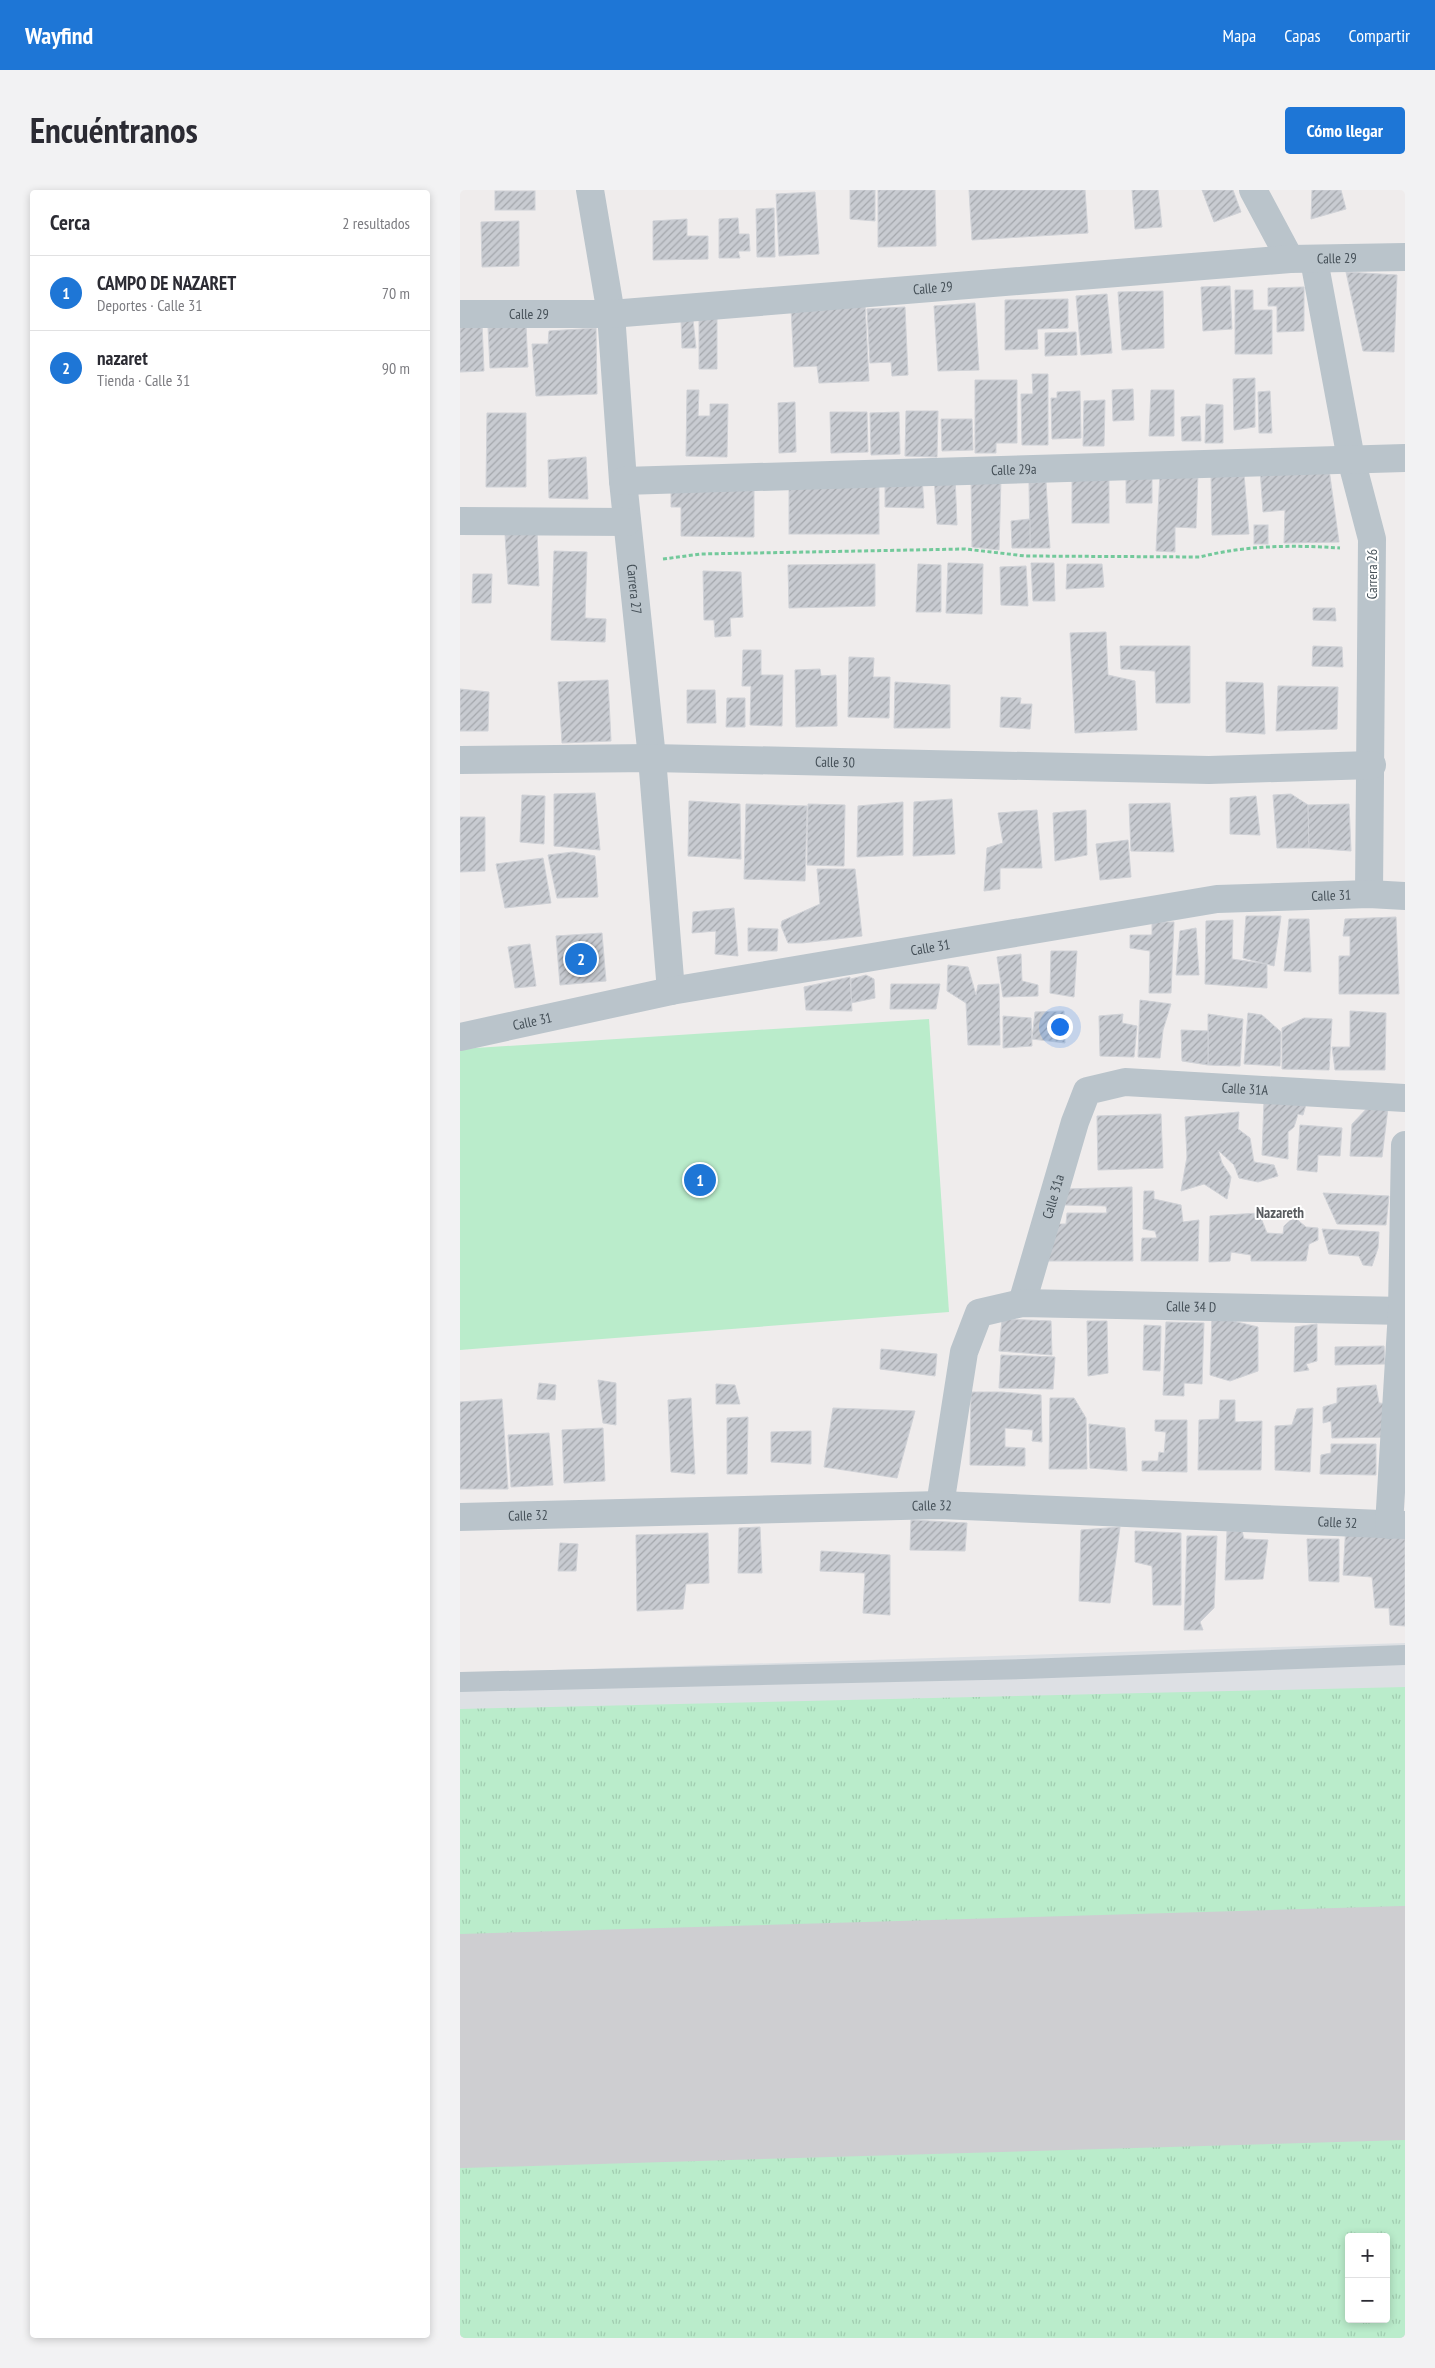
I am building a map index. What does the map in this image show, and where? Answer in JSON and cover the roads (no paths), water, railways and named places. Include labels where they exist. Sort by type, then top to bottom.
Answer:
[{"type":"street","name":"Carrera 27","points":[[590,190],[611,314],[623,481],[652,758],[672,991]]},
{"type":"street","name":"Carrera 26","points":[[1253,190],[1302,259],[1372,539],[1372,765],[1369,894]]},
{"type":"street","name":"Calle 29","points":[[460,314],[611,314],[1302,259],[1405,257]]},
{"type":"street","name":"Calle 29a","points":[[623,481],[1405,458]]},
{"type":"street","points":[[460,521],[627,522]]},
{"type":"street","name":"Calle 30","points":[[460,760],[652,758],[1209,770],[1372,765]]},
{"type":"street","name":"Calle 31","points":[[460,1037],[672,991],[1217,899],[1369,894],[1405,896]]},
{"type":"street","name":"Calle 31A","points":[[1087,1091],[1125,1082],[1405,1098]]},
{"type":"street","name":"Calle 31a","points":[[1022,1302],[1075,1122],[1087,1091]]},
{"type":"street","points":[[1397,1525],[1404,1311],[1405,1145]]},
{"type":"street","name":"Calle 34 D","points":[[940,1505],[964,1352],[979,1314],[1022,1302],[1404,1311]]},
{"type":"street","name":"Calle 32","points":[[460,1517],[940,1505],[1397,1525]]},
{"type":"lane","points":[[460,1682],[1024,1669],[1405,1655]]},
{"type":"place","name":"nazaret","points":[[581,959]]},
{"type":"place","name":"CAMPO DE NAZARET","points":[[700,1180]]},
{"type":"district","name":"Nazareth","points":[[1280,1212]]}]
